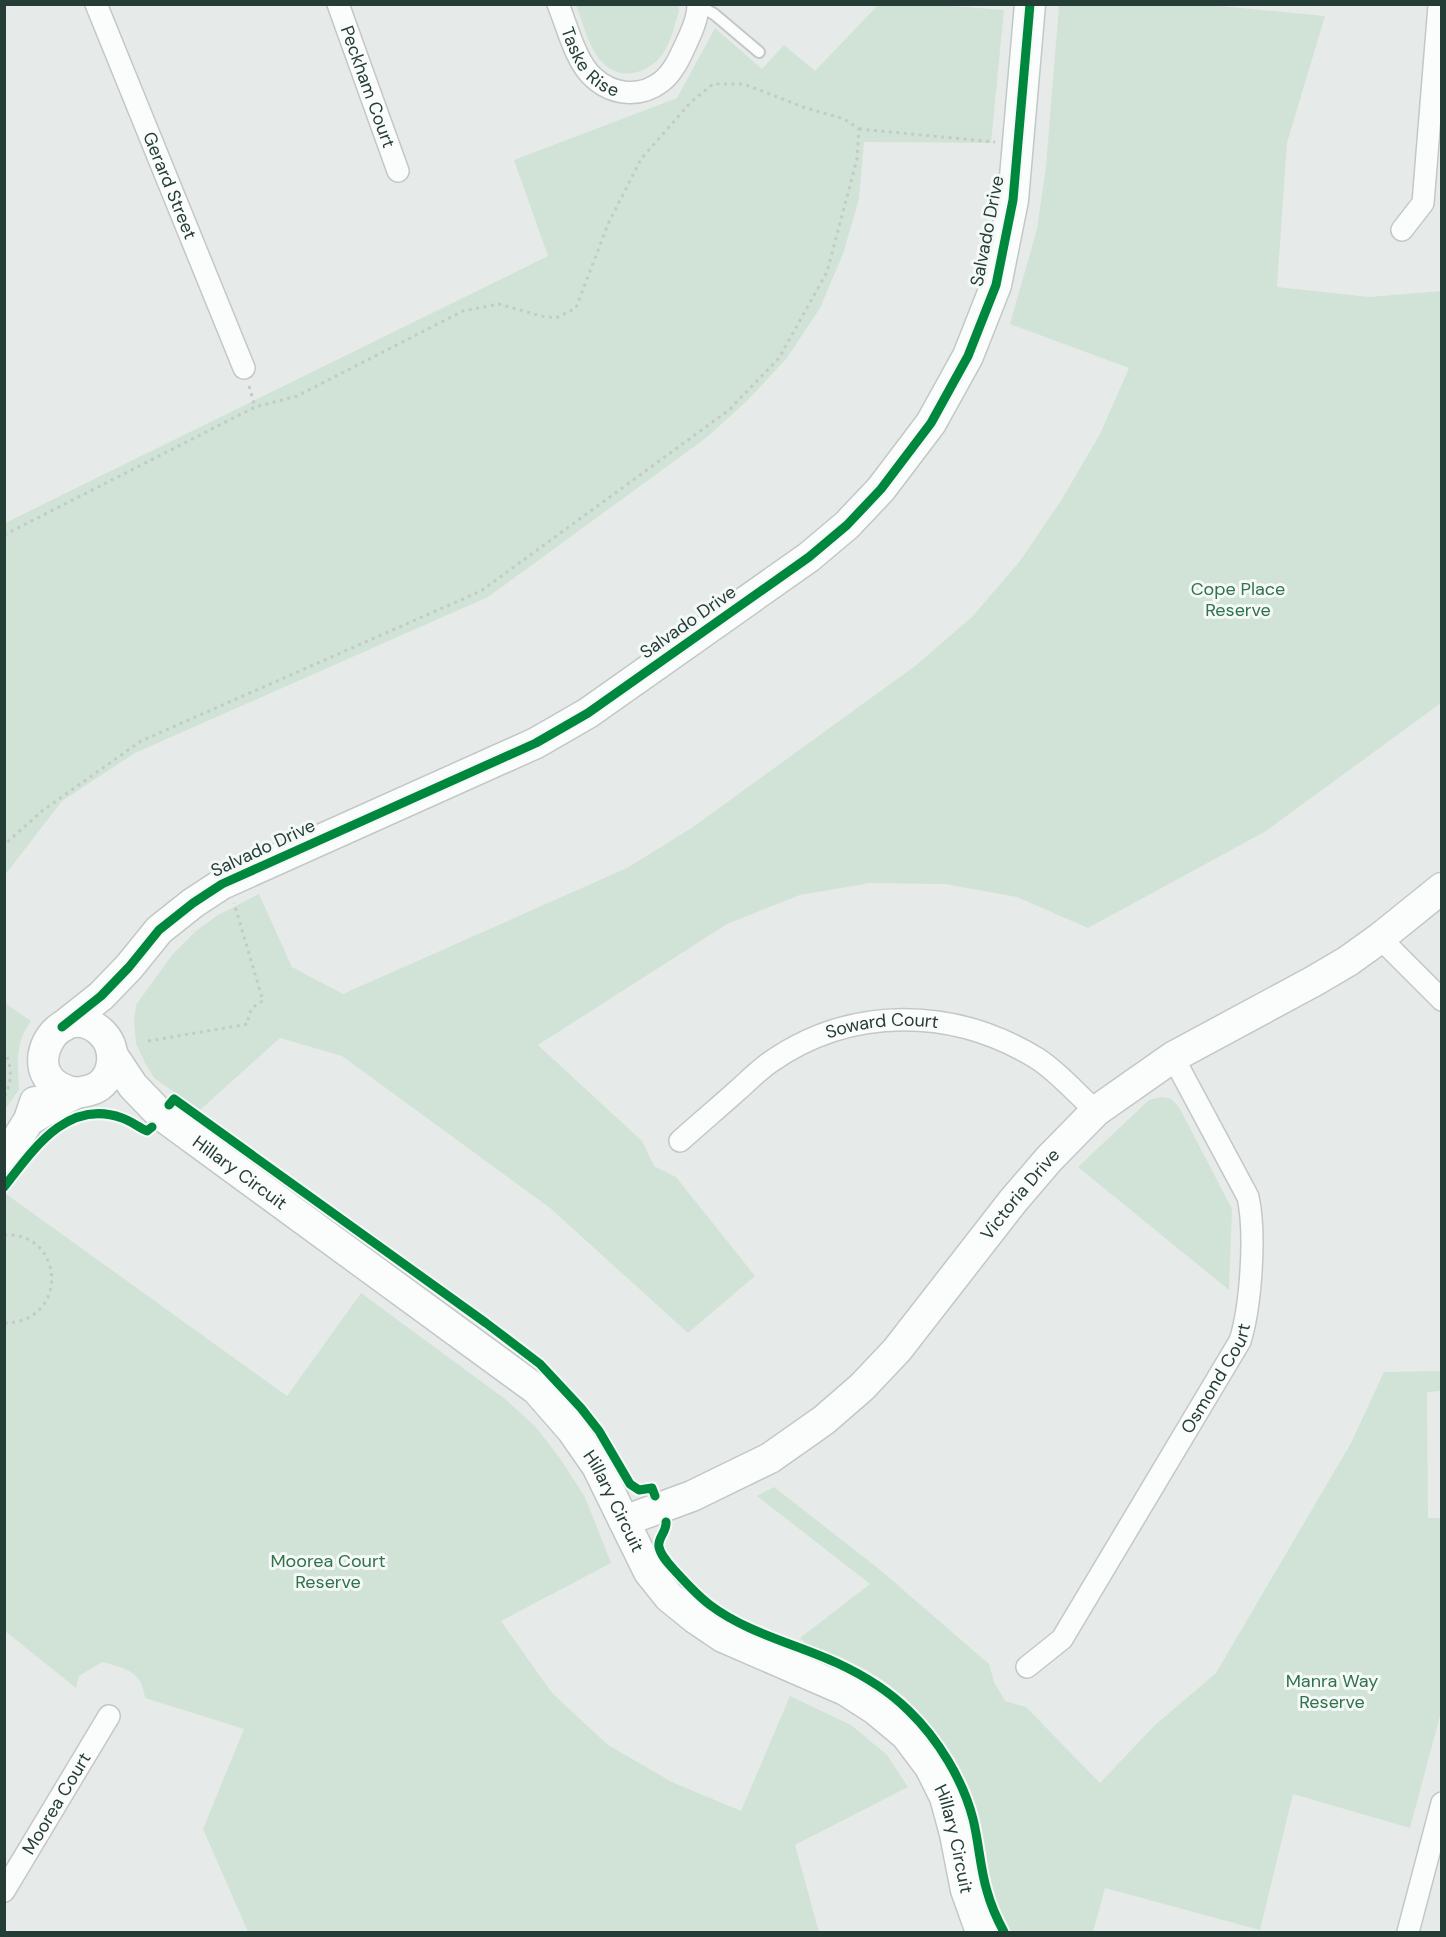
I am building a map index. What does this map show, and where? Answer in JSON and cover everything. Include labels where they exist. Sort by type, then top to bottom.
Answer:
[{"type":"street","name":"Gerard Street","points":[[96,4],[244,368]]},
{"type":"street","name":"Peckham Court","points":[[338,4],[398,171]]},
{"type":"street","name":"Taske Rise","points":[[558,4],[577,53],[593,78],[616,93],[639,93],[662,82],[676,65],[694,27],[698,5]]},
{"type":"street","name":"Salvado Drive","points":[[4,1160],[29,1120],[40,1085],[30,1062],[43,1054],[52,1033],[101,996],[129,967],[159,930],[193,903],[222,884],[536,743],[588,713],[809,557],[847,525],[881,489],[931,423],[968,356],[996,285],[1012,200],[1030,4]]},
{"type":"street","points":[[1402,230],[1423,203],[1435,6]]},
{"type":"street","name":"Victoria Drive","points":[[624,1521],[692,1496],[760,1462],[824,1420],[862,1387],[897,1350],[1013,1201],[1048,1159],[1096,1111],[1173,1057],[1314,981],[1380,938],[1442,888]]},
{"type":"street","points":[[1380,938],[1442,1000]]},
{"type":"street","name":"Salvado Drive","points":[[29,1120],[83,1092],[98,1087],[106,1078],[111,1068],[115,1008],[129,967]]},
{"type":"street","name":"Soward Court","points":[[680,1141],[768,1063],[810,1039],[848,1026],[903,1018],[951,1023],[1002,1039],[1040,1061],[1096,1111]]},
{"type":"street","points":[[62,1027],[73,1023],[95,1027],[104,1035],[111,1051]]},
{"type":"street","name":"Hillary Circuit","points":[[111,1051],[133,1086],[161,1115],[537,1390],[572,1430],[597,1466],[649,1572],[669,1597],[723,1637],[845,1690],[876,1710],[906,1735],[930,1767],[945,1797],[966,1890],[981,1932]]},
{"type":"street","name":"Osmond Court","points":[[1027,1667],[1062,1639],[1240,1341],[1245,1325],[1252,1236],[1248,1197],[1173,1057]]},
{"type":"street","points":[[30,1062],[52,1082],[68,1092],[83,1092]]},
{"type":"street","name":"Hillary Circuit","points":[[83,1092],[126,1100],[161,1115]]},
{"type":"street","name":"Moorea Court","points":[[4,1891],[109,1716]]},
{"type":"street","points":[[1408,1932],[1442,1803]]},
{"type":"lane","name":"Taske Rise","points":[[698,5],[714,14],[759,52]]},
{"type":"path","points":[[4,535],[255,407],[297,396],[463,311],[499,304],[556,318],[576,308],[608,224],[641,159],[691,102],[713,84],[744,84],[803,107],[844,119],[860,129],[1018,144]]},
{"type":"path","points":[[4,845],[42,811],[141,741],[481,591],[729,410],[779,358],[827,272],[857,159],[860,129]]},
{"type":"path","points":[[148,1041],[248,1024],[250,1012],[263,1001],[234,901]]},
{"type":"path","points":[[4,1050],[10,1061],[11,1076],[4,1096]]},
{"type":"path","points":[[10,1061],[30,1062]]},
{"type":"path","points":[[4,1235],[19,1236],[39,1247],[51,1267],[52,1278],[48,1300],[40,1310],[30,1318],[4,1323]]},
{"type":"green space","points":[[879,4],[939,5],[1004,10],[991,143],[864,142],[859,199],[843,254],[820,308],[787,358],[748,400],[706,438],[488,597],[135,753],[62,801],[5,875],[5,523],[548,256],[514,160],[677,98],[715,28],[762,69],[784,45],[815,71]]},
{"type":"green space","points":[[576,5],[678,5],[679,11],[670,41],[660,58],[645,69],[628,73],[611,69],[598,57],[590,43]]},
{"type":"green space","name":"Cope Place Reserve","points":[[1059,5],[1209,5],[1325,16],[1287,143],[1277,287],[1369,297],[1441,291],[1441,703],[1266,831],[1088,928],[1017,897],[945,884],[870,883],[800,895],[727,924],[538,1045],[642,1141],[654,1166],[676,1177],[755,1276],[688,1333],[550,1208],[342,1056],[280,1038],[200,1110],[154,1078],[136,1044],[134,1021],[136,1005],[172,955],[196,931],[218,915],[259,894],[292,967],[343,994],[627,868],[693,827],[915,666],[972,617],[1020,561],[1062,499],[1100,434],[1129,368],[1010,324],[1037,229],[1046,166]]},
{"type":"green space","points":[[5,1003],[31,1021],[19,1046],[19,1090],[5,1109]]},
{"type":"green space","points":[[1162,1097],[1171,1099],[1179,1107],[1232,1209],[1229,1290],[1078,1167],[1149,1100]]},
{"type":"green space","name":"Moorea Court Reserve","points":[[6,1194],[287,1396],[361,1293],[505,1399],[535,1426],[585,1497],[611,1563],[501,1621],[552,1693],[608,1745],[672,1782],[741,1811],[790,1696],[851,1725],[887,1755],[908,1787],[795,1845],[819,1932],[248,1932],[203,1829],[244,1729],[145,1698],[136,1676],[125,1669],[102,1662],[79,1676],[76,1688],[5,1631],[4,1196]]},
{"type":"green space","name":"Manra Way Reserve","points":[[1441,1371],[1441,1391],[1427,1392],[1428,1518],[1442,1518],[1441,1712],[1410,1828],[1293,1794],[1260,1930],[1105,1888],[1093,1932],[1010,1932],[993,1891],[973,1798],[953,1757],[940,1738],[926,1719],[893,1688],[860,1667],[809,1646],[800,1638],[870,1584],[757,1496],[774,1487],[879,1569],[989,1664],[994,1682],[1005,1701],[1026,1707],[1100,1783],[1155,1725],[1216,1673],[1351,1443],[1384,1372]]},
{"type":"cycle path","points":[[62,1027],[101,996],[129,967],[159,930],[222,884],[536,743],[588,713],[809,557],[847,525],[881,489],[931,423],[968,356],[996,285],[1013,200],[1030,4]]},
{"type":"cycle path","points":[[169,1105],[174,1099],[540,1364],[599,1431],[630,1484],[639,1490],[652,1488],[655,1496]]},
{"type":"cycle path","points":[[4,1187],[40,1144],[68,1121],[84,1115],[102,1114],[125,1119],[147,1131],[152,1127]]},
{"type":"cycle path","points":[[666,1522],[659,1544],[662,1554],[697,1594],[724,1615],[740,1623],[821,1656],[866,1678],[901,1704],[930,1734],[956,1775],[969,1804],[987,1891],[1004,1932]]}]
